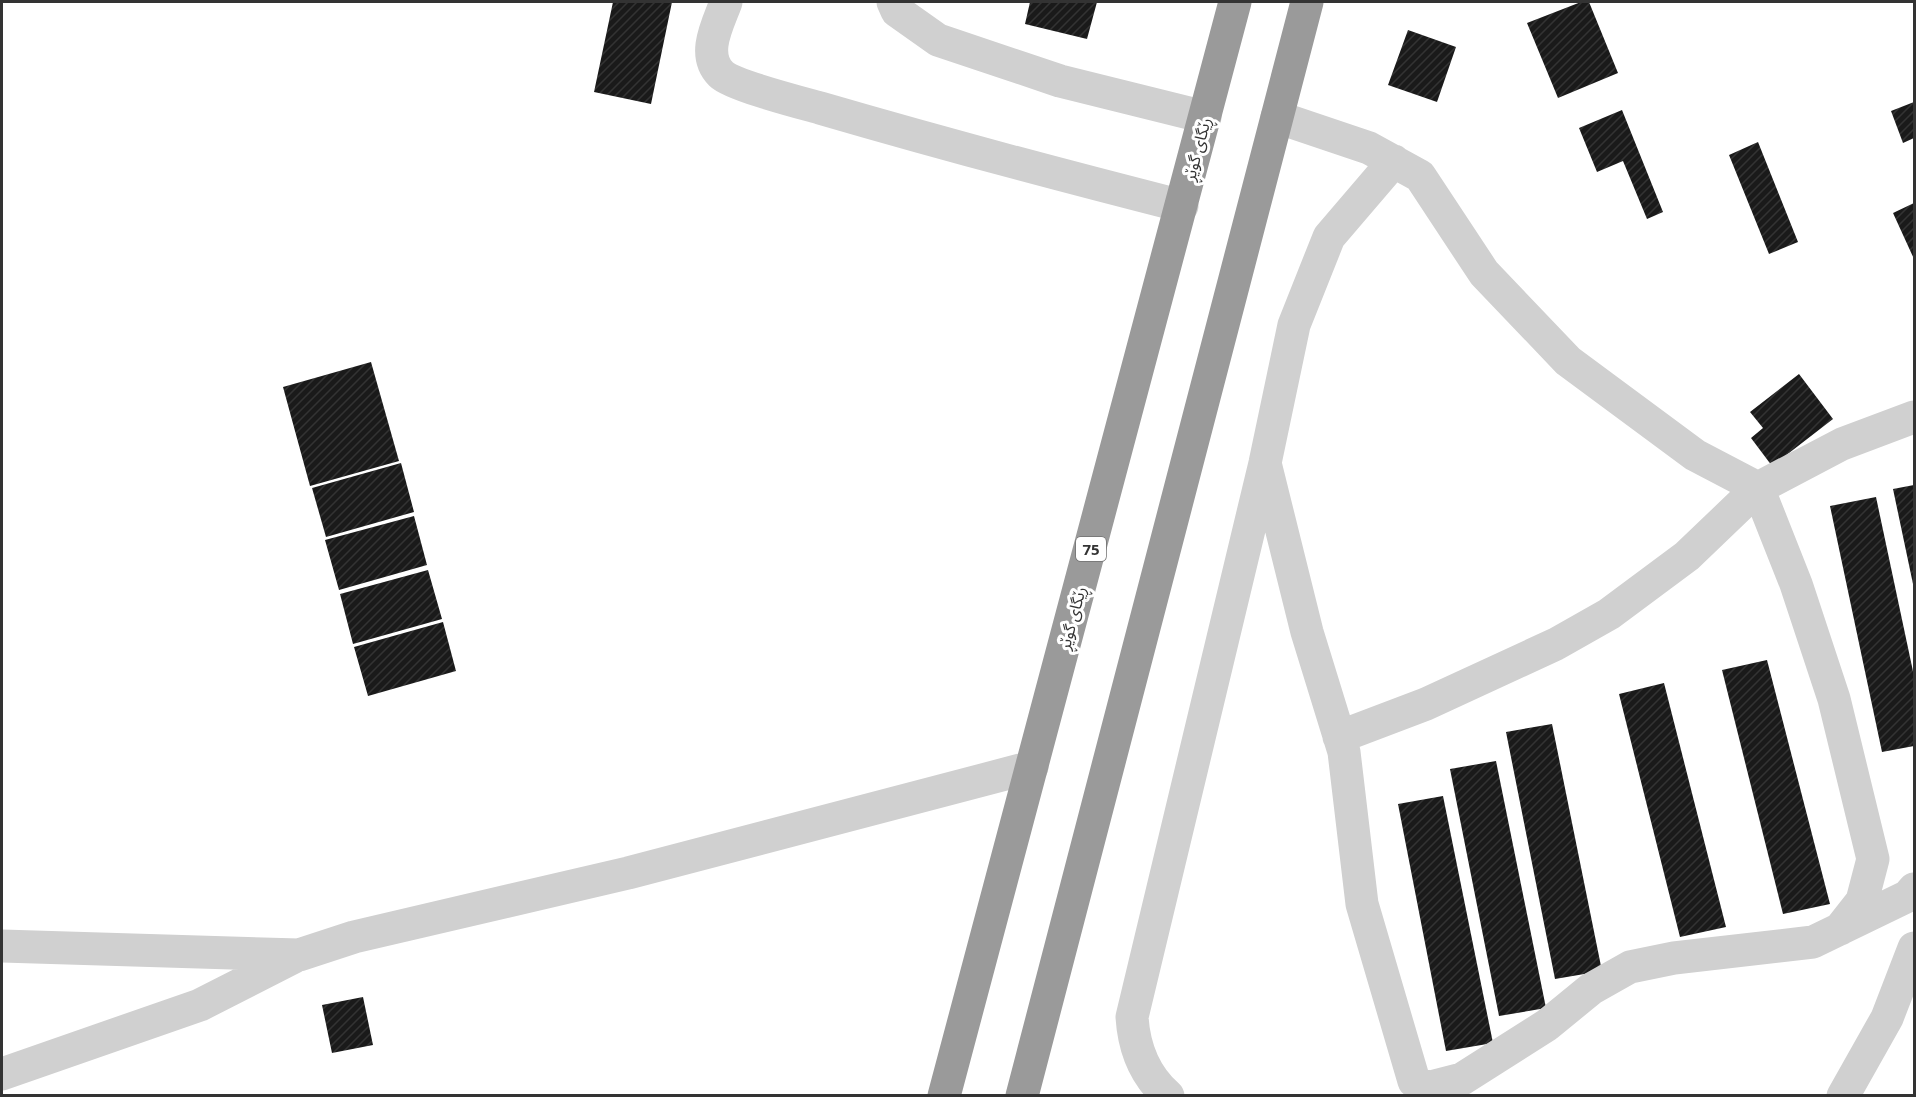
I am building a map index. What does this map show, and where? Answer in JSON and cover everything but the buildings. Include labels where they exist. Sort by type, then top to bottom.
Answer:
[{"type":"highway","name":"ڕێگای گوێڕ","points":[[944,1095],[1235,2]]},
{"type":"highway","points":[[1022,1095],[1307,2]]},
{"type":"street","points":[[726,2],[712,42],[712,62],[723,76],[766,92],[988,157],[1182,206]]},
{"type":"street","points":[[893,2],[897,11],[938,40],[1060,81],[1205,117]]},
{"type":"street","points":[[1277,117],[1369,148],[1420,176],[1484,273],[1568,361],[1695,455],[1758,488],[1796,584],[1834,699],[1873,859],[1862,901],[1839,929]]},
{"type":"street","points":[[1168,1095],[1156,1085],[1143,1062],[1134,1042],[1132,1017],[1265,463],[1294,325],[1329,237],[1394,161]]},
{"type":"street","points":[[1340,737],[1426,704],[1556,644],[1609,615],[1687,556],[1758,488],[1842,444],[1914,417]]},
{"type":"street","points":[[1265,463],[1307,632],[1344,752],[1362,904],[1414,1081],[1427,1088],[1444,1086],[1462,1079],[1547,1025],[1591,989],[1630,967],[1686,957],[1813,942],[1908,896],[1914,889]]},
{"type":"street","points":[[2,1074],[200,1005],[299,955],[354,937],[628,873],[1032,766]]},
{"type":"street","points":[[2,946],[299,955]]},
{"type":"street","points":[[1843,1095],[1887,1018],[1914,948]]}]
